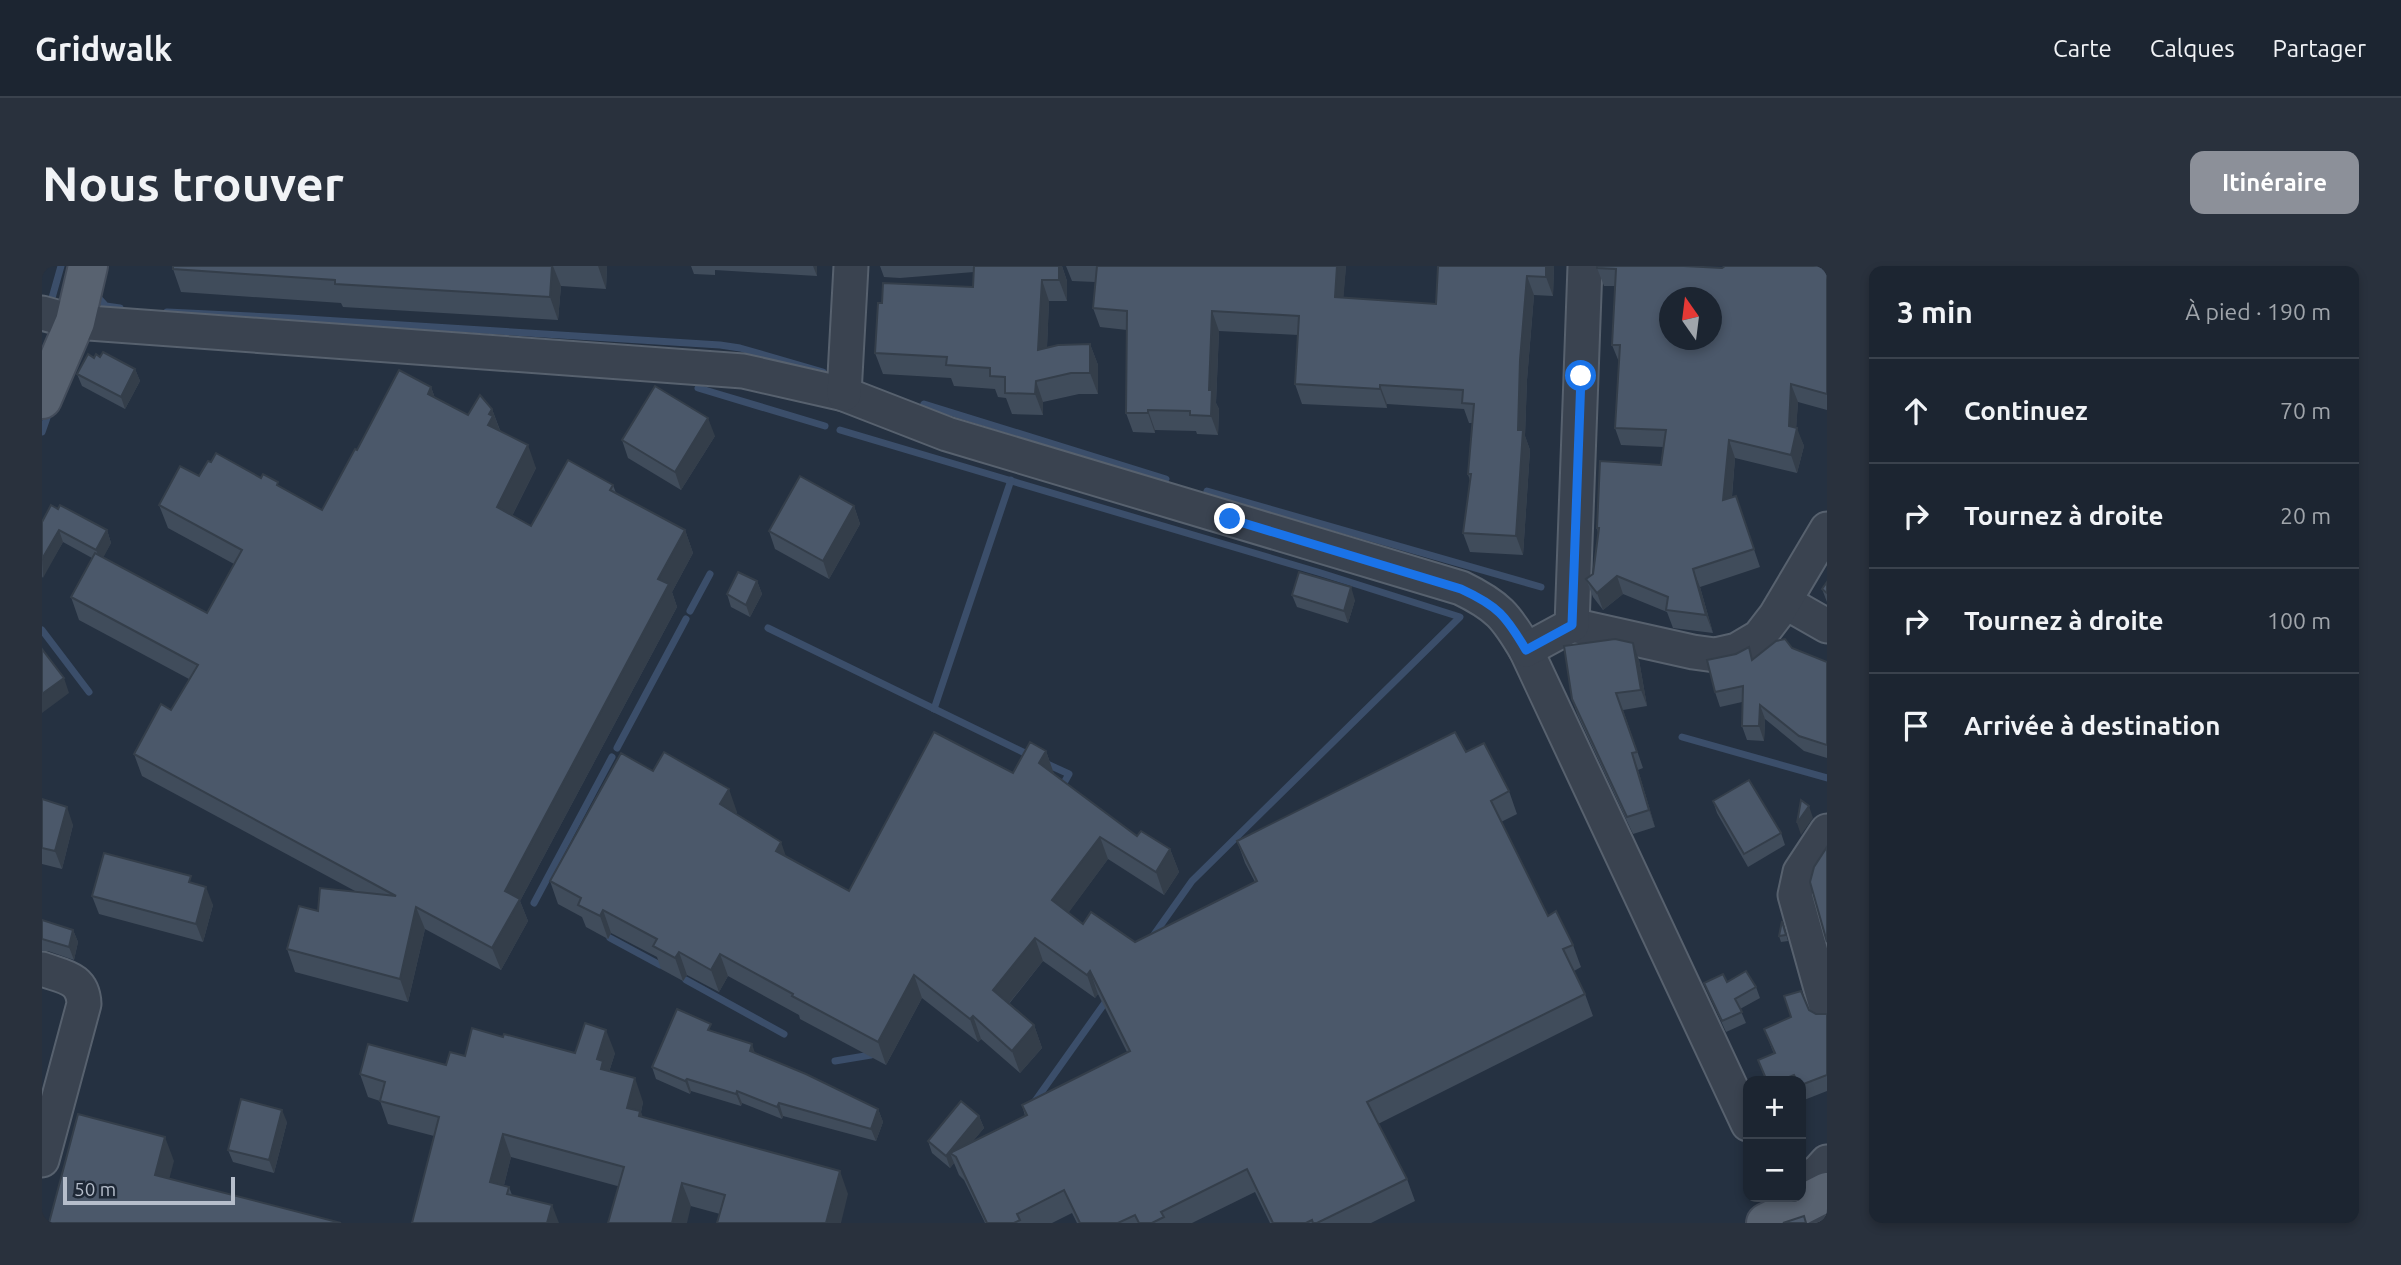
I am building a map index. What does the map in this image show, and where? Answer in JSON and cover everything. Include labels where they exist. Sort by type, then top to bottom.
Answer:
[{"type":"main road","points":[[42,399],[58,318],[88,266]]},
{"type":"street","points":[[844,394],[851,266]]},
{"type":"street","points":[[1572,625],[1585,266]]},
{"type":"street","points":[[58,318],[743,371],[844,394],[947,434],[1461,589],[1486,600],[1508,618],[1526,650],[1743,1113]]},
{"type":"street","points":[[1526,650],[1572,625],[1715,655],[1737,650],[1759,637],[1785,602],[1827,529]]},
{"type":"street","points":[[1785,602],[1827,626]]},
{"type":"street","points":[[1827,831],[1800,872],[1795,895],[1827,1010]]},
{"type":"street","points":[[42,969],[76,981],[83,992],[84,1004],[42,1160]]},
{"type":"street","points":[[1801,1203],[1818,1172],[1827,1162]]},
{"type":"building","points":[[173,266],[552,266],[550,297],[335,284],[335,280],[173,269]]},
{"type":"building","points":[[974,266],[1059,266],[1059,280],[1042,280],[1038,350],[1058,345],[1090,344],[1090,373],[1071,373],[1036,381],[1035,394],[1005,393],[1005,377],[990,376],[990,368],[946,365],[947,357],[875,353],[878,303],[882,303],[883,283],[973,287]]},
{"type":"building","points":[[1097,266],[1337,266],[1335,297],[1436,304],[1438,266],[1546,266],[1546,277],[1527,276],[1520,360],[1518,430],[1523,430],[1516,536],[1463,533],[1471,474],[1468,474],[1474,404],[1462,403],[1463,390],[1295,384],[1299,316],[1212,311],[1209,390],[1212,390],[1211,416],[1190,415],[1190,411],[1148,410],[1148,413],[1126,413],[1127,311],[1093,308]]},
{"type":"building","points":[[1597,266],[1827,266],[1827,394],[1791,384],[1789,426],[1797,428],[1791,455],[1729,440],[1723,500],[1736,496],[1754,549],[1693,569],[1706,615],[1666,610],[1668,597],[1617,576],[1597,593],[1586,579],[1593,574],[1599,528],[1600,461],[1661,465],[1666,430],[1615,428],[1620,345],[1612,345],[1616,269]]},
{"type":"building","points":[[103,352],[135,369],[121,397],[77,374],[88,354],[94,358],[96,354],[100,357]]},
{"type":"building","points":[[399,370],[431,387],[428,394],[468,415],[480,395],[492,409],[489,414],[493,416],[488,425],[528,445],[497,507],[531,526],[568,460],[613,485],[610,490],[685,530],[658,579],[669,584],[505,891],[520,899],[492,948],[416,907],[400,979],[287,949],[299,906],[318,911],[320,888],[396,896],[134,754],[161,704],[171,710],[198,665],[71,597],[95,553],[207,613],[242,550],[159,505],[180,466],[199,476],[216,453],[261,478],[263,474],[278,482],[277,485],[322,510]]},
{"type":"building","points":[[655,386],[708,418],[675,472],[622,440]]},
{"type":"building","points":[[800,476],[854,506],[823,561],[769,531]]},
{"type":"building","points":[[51,505],[58,509],[60,505],[107,530],[96,550],[59,530],[42,559],[42,522]]},
{"type":"building","points":[[738,572],[757,581],[746,605],[727,594]]},
{"type":"building","points":[[1299,572],[1351,587],[1344,611],[1292,595]]},
{"type":"building","points":[[1615,639],[1633,643],[1641,690],[1616,693],[1637,752],[1632,753],[1649,810],[1627,817],[1572,699],[1564,646]]},
{"type":"building","points":[[1785,639],[1792,648],[1827,662],[1827,745],[1799,736],[1760,705],[1759,726],[1742,726],[1743,686],[1715,692],[1707,660],[1736,654],[1749,647],[1752,660],[1776,641]]},
{"type":"building","points":[[42,649],[64,678],[42,694]]},
{"type":"building","points":[[934,732],[1013,773],[1030,742],[1046,751],[1039,763],[1137,836],[1141,831],[1170,849],[1156,872],[1100,837],[1052,900],[1083,924],[1091,912],[1135,942],[1257,881],[1237,841],[1455,732],[1466,752],[1484,743],[1509,791],[1491,801],[1548,916],[1556,911],[1573,945],[1563,949],[1585,994],[1367,1102],[1407,1179],[1317,1223],[1312,1220],[1306,1223],[1273,1223],[1247,1169],[1161,1212],[1164,1217],[1152,1223],[1139,1223],[1135,1215],[1118,1223],[1080,1223],[1064,1190],[1017,1214],[1020,1220],[1014,1223],[987,1223],[956,1157],[950,1153],[1027,1115],[1022,1105],[1130,1051],[1090,971],[1087,975],[1035,938],[993,990],[1034,1025],[1012,1051],[973,1016],[970,1019],[914,975],[878,1042],[720,954],[711,970],[679,952],[675,958],[653,946],[657,939],[603,910],[600,916],[578,905],[581,898],[550,881],[621,753],[653,771],[664,752],[729,789],[720,804],[781,842],[776,851],[849,891]]},
{"type":"building","points":[[1749,780],[1781,833],[1744,854],[1713,801]]},
{"type":"building","points":[[42,799],[67,807],[55,851],[42,848]]},
{"type":"building","points":[[1801,800],[1809,806],[1797,823]]},
{"type":"building","points":[[1827,847],[1827,942],[1810,882],[1814,867]]},
{"type":"building","points":[[104,853],[191,876],[189,882],[206,887],[196,924],[92,896]]},
{"type":"building","points":[[42,920],[73,930],[69,947],[42,939]]},
{"type":"building","points":[[1782,921],[1786,935],[1779,936]]},
{"type":"building","points":[[1746,971],[1756,987],[1735,999],[1742,1012],[1722,1021],[1704,983],[1723,974],[1727,982]]},
{"type":"building","points":[[1801,991],[1809,1010],[1816,1014],[1827,1014],[1827,1075],[1806,1083],[1806,1076],[1765,1076],[1758,1060],[1775,1053],[1764,1029],[1791,1017],[1784,996]]},
{"type":"building","points":[[677,1009],[711,1024],[708,1030],[752,1044],[750,1051],[806,1074],[878,1109],[871,1129],[779,1103],[777,1107],[737,1091],[736,1094],[687,1079],[685,1081],[652,1067]]},
{"type":"building","points":[[585,1023],[606,1030],[597,1059],[603,1061],[601,1069],[635,1078],[627,1108],[640,1111],[639,1116],[840,1171],[826,1223],[717,1223],[725,1195],[682,1183],[672,1223],[608,1223],[624,1167],[503,1134],[490,1182],[509,1187],[507,1194],[552,1205],[547,1223],[412,1223],[439,1117],[380,1101],[385,1082],[360,1074],[368,1044],[446,1065],[450,1052],[465,1056],[472,1028],[575,1053]]},
{"type":"building","points":[[241,1099],[282,1110],[269,1160],[228,1150]]},
{"type":"building","points":[[961,1101],[979,1116],[946,1156],[928,1141]]},
{"type":"building","points":[[78,1114],[165,1137],[155,1175],[341,1223],[49,1223]]},
{"type":"building","points":[[1804,1216],[1806,1223],[1783,1223]]},
{"type":"waterway","points":[[50,305],[61,266]]},
{"type":"waterway","points":[[95,294],[106,306],[120,308]]},
{"type":"waterway","points":[[167,312],[720,345],[740,348],[823,372]]},
{"type":"waterway","points":[[698,388],[825,426]]},
{"type":"waterway","points":[[932,414],[924,404],[1166,479]]},
{"type":"waterway","points":[[42,432],[50,409]]},
{"type":"waterway","points":[[840,430],[1460,617],[1192,881],[1153,936]]},
{"type":"waterway","points":[[934,709],[1011,480]]},
{"type":"waterway","points":[[1207,491],[1541,587]]},
{"type":"waterway","points":[[690,611],[710,574]]},
{"type":"waterway","points":[[617,748],[686,619]]},
{"type":"waterway","points":[[768,628],[1031,756]]},
{"type":"waterway","points":[[42,630],[89,692]]},
{"type":"waterway","points":[[1682,737],[1827,778]]},
{"type":"waterway","points":[[534,903],[612,757]]},
{"type":"waterway","points":[[1045,763],[1069,774],[1060,790]]},
{"type":"waterway","points":[[610,938],[660,965]]},
{"type":"waterway","points":[[686,980],[784,1034]]},
{"type":"waterway","points":[[1033,1104],[1109,997]]},
{"type":"waterway","points":[[835,1061],[871,1055]]},
{"type":"route","points":[[1230,519],[1461,589],[1486,600],[1508,618],[1526,650],[1572,625],[1581,376]]}]
